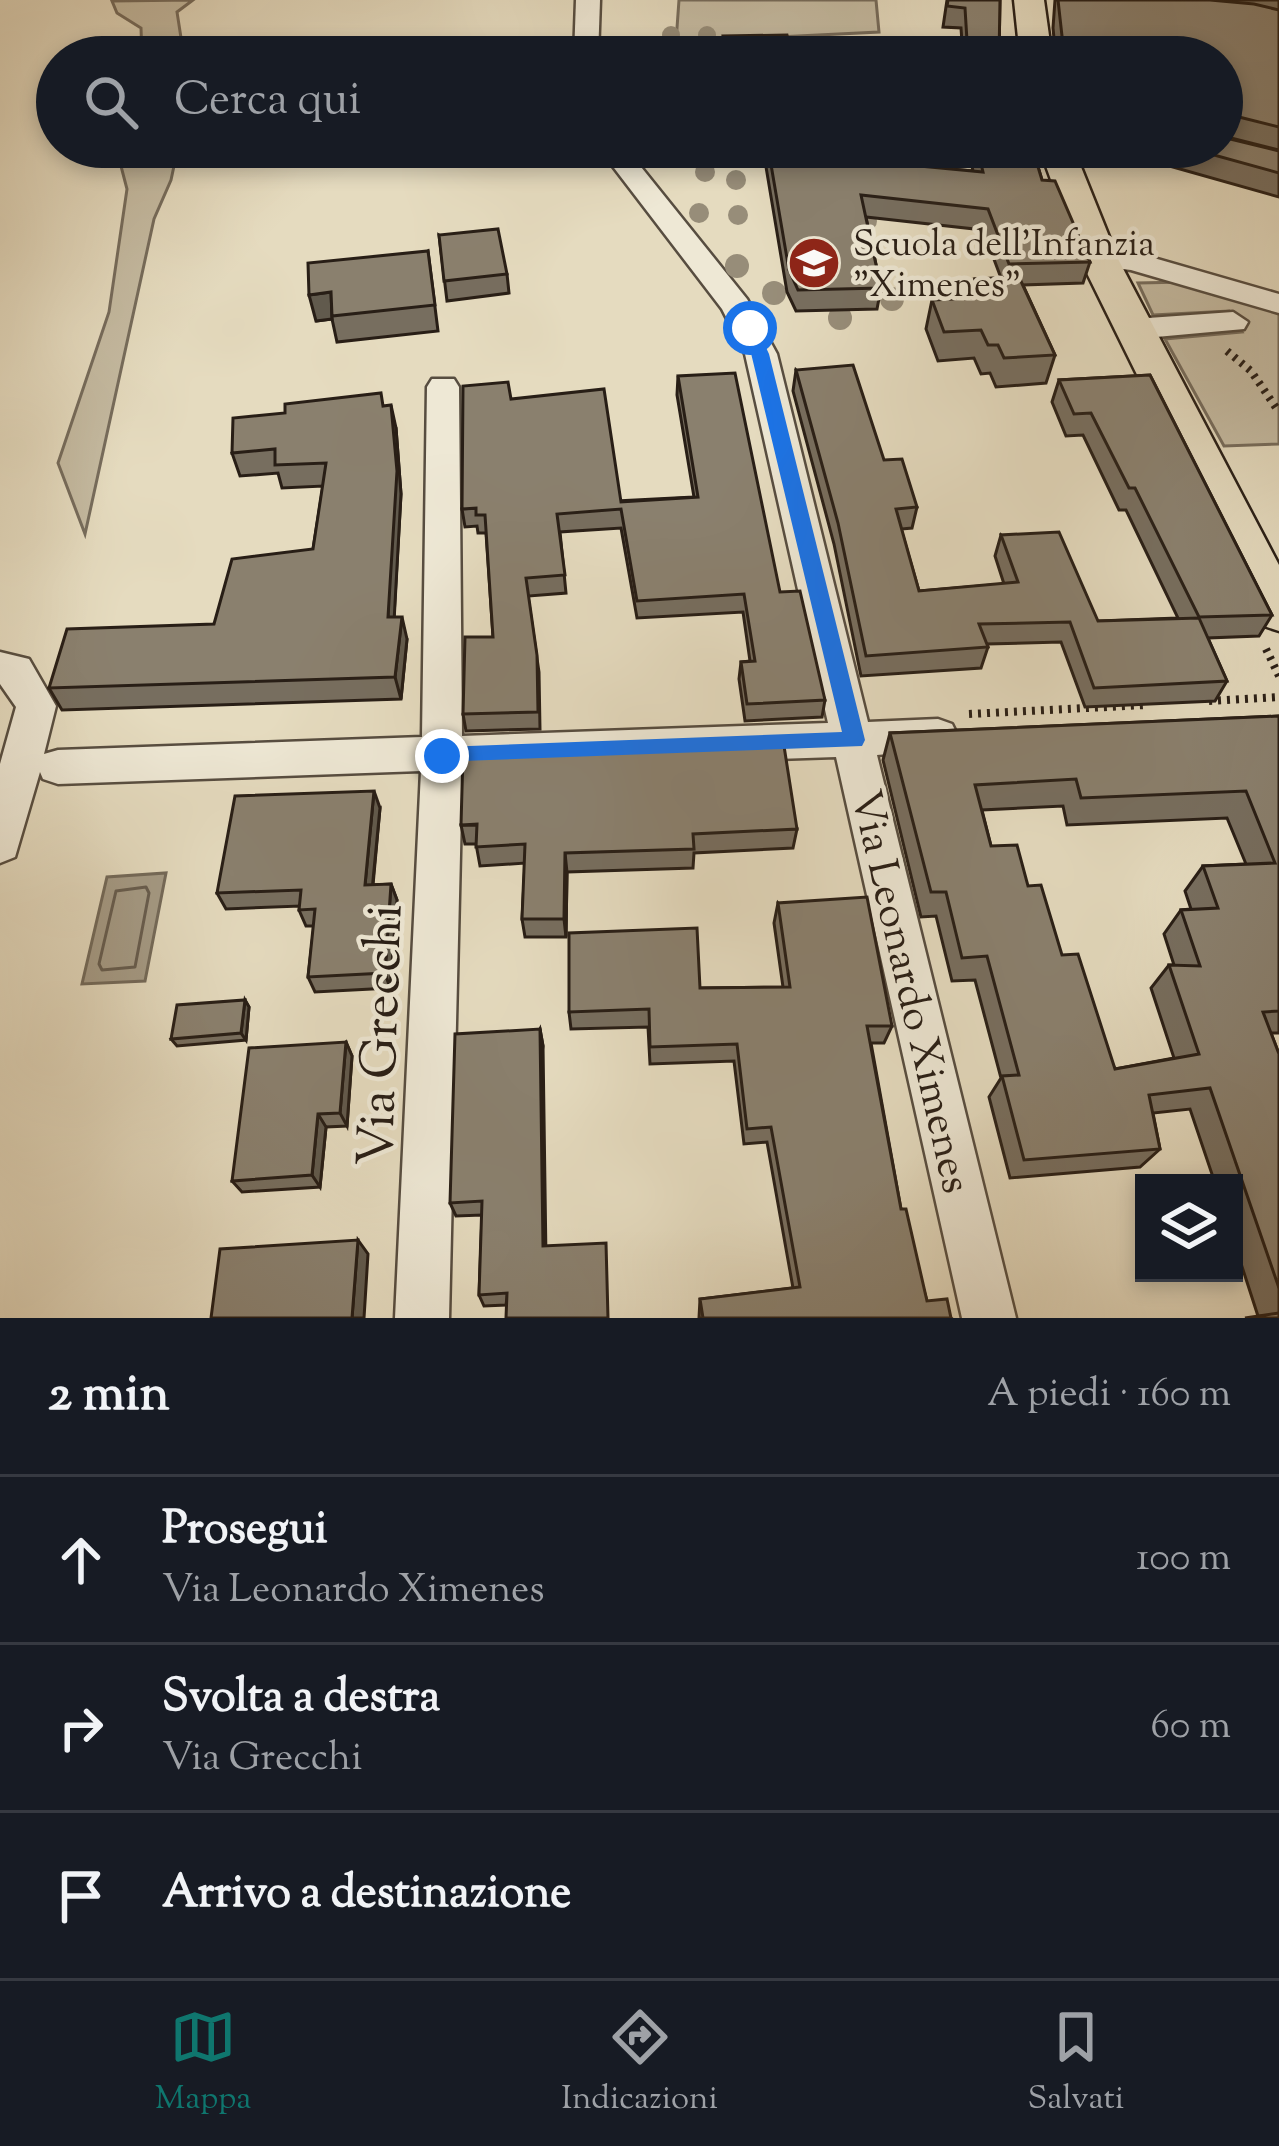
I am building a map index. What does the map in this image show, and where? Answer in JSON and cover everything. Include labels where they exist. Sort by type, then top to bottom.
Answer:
[{"type":"main road","points":[[1029,0],[1033,36]]},
{"type":"main road","points":[[1064,168],[1100,259],[1279,612]]},
{"type":"street","points":[[587,36],[588,0]]},
{"type":"street","name":"Via Leonardo Ximenes","points":[[628,168],[736,306],[761,354],[989,1318]]},
{"type":"street","points":[[1100,259],[1133,260],[1279,304]]},
{"type":"street","points":[[1134,329],[1222,322]]},
{"type":"street","name":"Via Grecchi","points":[[422,1318],[442,756],[443,387]]},
{"type":"street","points":[[0,668],[15,670],[36,706],[0,844]]},
{"type":"street","points":[[58,767],[854,740],[961,725]]},
{"type":"path","points":[[1222,322],[1230,356],[1251,371],[1279,412]]},
{"type":"path","points":[[1208,701],[1279,698]]},
{"type":"path","points":[[961,725],[1161,704]]},
{"type":"shaded area","points":[[193,0],[177,12],[181,36],[141,36],[141,28],[117,13],[112,1]]},
{"type":"shaded area","points":[[679,0],[876,0],[879,32],[676,36]]},
{"type":"shaded area","points":[[122,168],[174,168],[154,219],[85,534],[58,463],[109,312],[127,189]]},
{"type":"shaded area","points":[[1186,282],[1279,310],[1279,444],[1224,446],[1165,339],[1242,332],[1229,311],[1153,315],[1138,283]]},
{"type":"water","points":[[166,873],[145,981],[82,984],[107,877]]},
{"type":"building","points":[[948,0],[1000,0],[999,36],[967,36],[965,8],[947,6]]},
{"type":"building","points":[[1058,0],[1210,0],[1279,10],[1279,127],[1243,118],[1243,36],[1062,36]]},
{"type":"building","points":[[1243,142],[1279,151],[1279,173],[1243,163]]},
{"type":"building","points":[[772,168],[983,172],[982,168],[1038,168],[1042,180],[1055,181],[1090,262],[1009,264],[988,209],[861,195],[881,288],[798,290],[789,270]]},
{"type":"building","points":[[498,229],[507,274],[444,281],[439,235]]},
{"type":"building","points":[[428,251],[435,305],[332,316],[331,292],[309,295],[308,263]]},
{"type":"building","points":[[1019,277],[1055,355],[1004,358],[998,345],[988,345],[981,330],[944,332],[932,300],[973,298],[971,292],[981,291],[975,279]]},
{"type":"building","points":[[853,365],[884,460],[902,459],[917,507],[896,509],[919,591],[1018,582],[1001,535],[1059,532],[1098,621],[1199,618],[1227,681],[1094,688],[1070,622],[979,624],[988,647],[866,656],[838,523],[796,370]]},
{"type":"building","points":[[735,373],[780,592],[800,591],[825,700],[747,704],[741,662],[755,661],[744,594],[637,601],[621,509],[557,514],[565,575],[526,578],[537,655],[538,712],[463,714],[465,637],[493,637],[485,515],[476,515],[476,508],[462,509],[463,386],[508,382],[511,399],[604,389],[621,502],[698,497],[678,376]]},
{"type":"building","points":[[1150,375],[1272,615],[1199,617],[1135,488],[1129,488],[1091,413],[1074,414],[1059,380]]},
{"type":"building","points":[[381,393],[383,406],[391,405],[397,471],[388,617],[402,617],[395,677],[49,688],[67,629],[214,624],[232,559],[313,549],[326,463],[275,465],[275,449],[232,453],[233,418],[285,413],[285,404]]},
{"type":"building","points":[[1279,716],[1279,1011],[1263,1012],[1279,1054],[1279,1288],[1210,1088],[1149,1095],[1160,1149],[1024,1160],[1002,1076],[1019,1075],[987,956],[962,958],[946,892],[931,892],[890,733]],"holes":[[[1076,779],[1081,798],[1246,791],[1275,863],[1203,866],[1218,908],[1181,910],[1200,966],[1169,965],[1199,1054],[1115,1069],[1078,954],[1062,955],[1041,885],[1028,886],[1017,845],[991,846],[975,785]]]},
{"type":"building","points":[[784,746],[797,829],[693,834],[694,849],[565,853],[564,919],[522,919],[525,844],[476,847],[477,824],[461,825],[463,754]]},
{"type":"building","points":[[374,791],[365,885],[391,884],[385,973],[308,977],[315,909],[299,910],[301,890],[217,893],[235,796]]},
{"type":"building","points":[[867,897],[892,1026],[867,1026],[901,1209],[906,1209],[927,1301],[947,1299],[951,1318],[703,1318],[700,1299],[800,1287],[771,1127],[747,1129],[737,1044],[650,1047],[649,1009],[569,1012],[569,933],[697,928],[700,988],[790,987],[778,903]]},
{"type":"building","points":[[245,1000],[241,1033],[171,1039],[177,1005]]},
{"type":"building","points":[[540,1029],[543,1246],[606,1243],[608,1318],[506,1318],[507,1293],[479,1295],[482,1201],[450,1203],[455,1034]]},
{"type":"building","points":[[346,1042],[340,1113],[318,1114],[312,1175],[232,1181],[249,1048]]},
{"type":"building","points":[[358,1240],[352,1318],[211,1318],[220,1249]]},
{"type":"place","name":"Scuola dell'Infanzia \"Ximenes\"","points":[[814,263]]},
{"type":"route","points":[[442,756],[854,740],[761,354],[750,328]]}]
